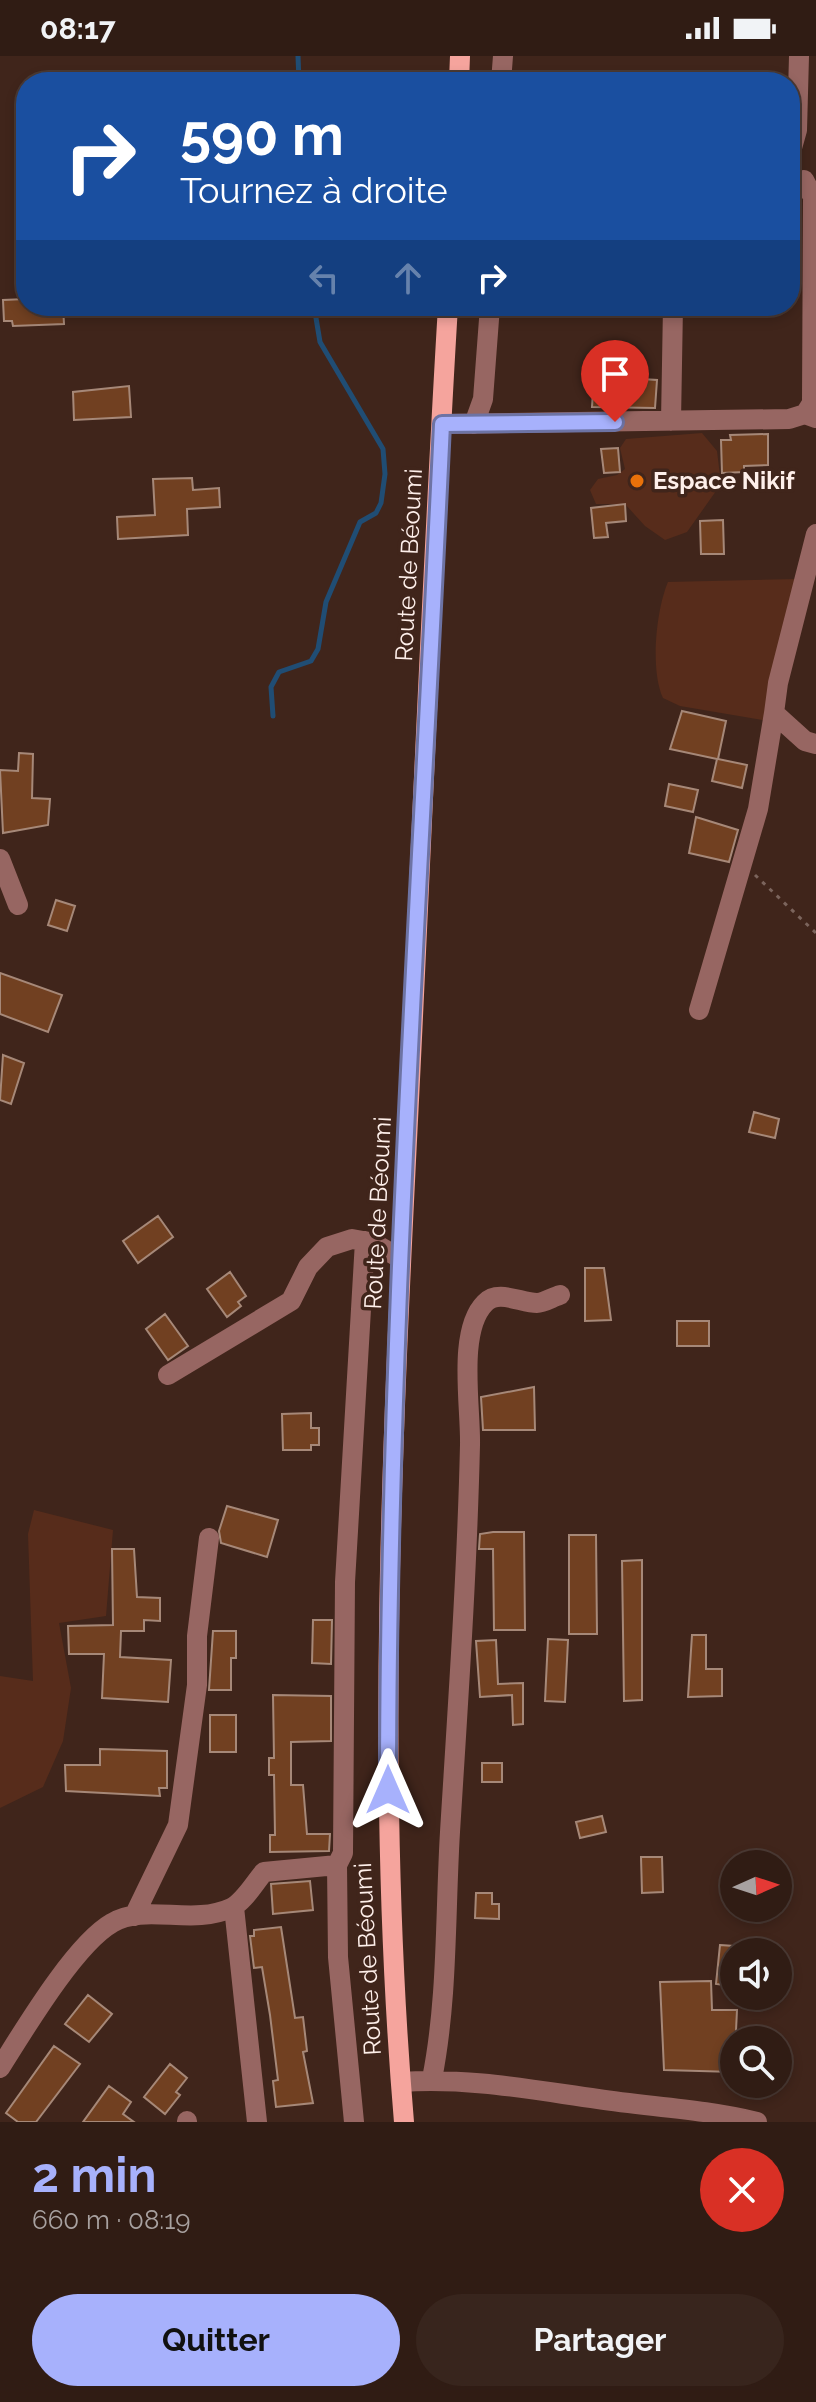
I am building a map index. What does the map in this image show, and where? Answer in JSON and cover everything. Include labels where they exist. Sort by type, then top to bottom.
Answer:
[{"type":"main road","name":"Route de Béoumi","points":[[404,2122],[388,1847],[388,1647],[401,1259],[447,316]]},
{"type":"street","points":[[442,424],[789,419],[811,416],[813,197],[803,179]]},
{"type":"street","points":[[474,424],[483,399],[489,316]]},
{"type":"street","points":[[671,421],[673,316]]},
{"type":"street","points":[[699,1010],[758,809],[778,683],[816,534]]},
{"type":"street","points":[[774,713],[805,741],[816,744]]},
{"type":"street","points":[[0,859],[18,905]]},
{"type":"street","points":[[168,1375],[291,1301],[308,1267],[327,1247],[352,1239],[365,1241],[401,1259]]},
{"type":"street","points":[[354,2122],[338,1957],[337,1865],[343,1853],[345,1582],[365,1241]]},
{"type":"street","points":[[432,2079],[443,2010],[457,1755],[458,1671],[465,1624],[471,1420],[468,1338],[485,1303],[497,1297],[539,1303],[560,1295]]},
{"type":"street","points":[[134,1916],[178,1825],[197,1685],[197,1636],[209,1538]]},
{"type":"street","points":[[0,2068],[6,2044],[88,1942],[113,1921],[158,1913],[175,1918],[203,1916],[234,1907],[264,1872],[337,1865]]},
{"type":"street","points":[[234,1907],[257,2122]]},
{"type":"street","points":[[401,2082],[432,2079],[671,2106],[757,2122]]},
{"type":"path","points":[[743,863],[816,933]]},
{"type":"shaded area","points":[[702,433],[717,451],[721,484],[687,532],[665,540],[645,526],[625,504],[596,504],[590,490],[598,479],[617,475],[625,469],[620,448],[626,439]]},
{"type":"shaded area","points":[[799,579],[781,723],[680,706],[663,698],[657,672],[656,640],[660,608],[668,582]]},
{"type":"shaded area","points":[[34,1510],[113,1530],[106,1616],[59,1623],[71,1688],[63,1741],[43,1787],[0,1808],[0,1676],[33,1681],[28,1534]]},
{"type":"building","points":[[16,299],[16,316],[64,316],[64,324],[13,326],[12,321],[4,321],[3,300]]},
{"type":"building","points":[[594,376],[657,380],[655,408],[592,407]]},
{"type":"building","points":[[129,386],[131,417],[74,420],[73,392]]},
{"type":"building","points":[[768,434],[768,465],[744,466],[744,472],[722,473],[721,440],[731,440],[730,435]]},
{"type":"building","points":[[618,448],[620,472],[604,473],[601,449]]},
{"type":"building","points":[[192,478],[193,490],[219,488],[220,507],[187,509],[188,535],[118,539],[117,517],[155,515],[153,479]]},
{"type":"building","points":[[625,504],[626,521],[606,523],[608,537],[594,538],[591,508]]},
{"type":"building","points":[[723,520],[724,554],[701,554],[700,521]]},
{"type":"building","points":[[682,711],[726,721],[718,759],[747,765],[742,788],[712,781],[717,759],[670,749]]},
{"type":"building","points":[[19,753],[33,754],[32,798],[50,799],[48,825],[3,833],[0,770],[18,771]]},
{"type":"building","points":[[669,784],[698,790],[693,812],[665,806]]},
{"type":"building","points":[[696,817],[738,830],[729,862],[689,853]]},
{"type":"building","points":[[56,900],[75,906],[67,931],[48,925]]},
{"type":"building","points":[[0,973],[62,995],[48,1032],[0,1014]]},
{"type":"building","points":[[3,1055],[24,1063],[11,1104],[0,1100]]},
{"type":"building","points":[[754,1112],[779,1119],[775,1138],[749,1132]]},
{"type":"building","points":[[158,1216],[173,1237],[138,1263],[123,1241]]},
{"type":"building","points":[[585,1268],[604,1268],[611,1320],[585,1321]]},
{"type":"building","points":[[230,1272],[246,1296],[238,1302],[241,1306],[227,1317],[207,1289]]},
{"type":"building","points":[[165,1314],[188,1346],[168,1360],[146,1329]]},
{"type":"building","points":[[677,1321],[709,1321],[709,1346],[677,1346]]},
{"type":"building","points":[[534,1387],[535,1430],[483,1430],[481,1397]]},
{"type":"building","points":[[311,1413],[311,1428],[319,1428],[319,1445],[311,1445],[311,1450],[283,1450],[282,1414]]},
{"type":"building","points":[[227,1506],[278,1520],[267,1557],[221,1543],[219,1531]]},
{"type":"building","points":[[524,1532],[525,1630],[494,1630],[493,1549],[479,1549],[480,1534]]},
{"type":"building","points":[[569,1535],[596,1535],[597,1634],[569,1634]]},
{"type":"building","points":[[112,1549],[134,1549],[137,1597],[160,1598],[160,1621],[144,1620],[144,1631],[121,1631],[120,1657],[171,1660],[168,1702],[102,1698],[104,1654],[69,1654],[68,1626],[113,1625]]},
{"type":"building","points":[[642,1560],[642,1700],[624,1701],[622,1561]]},
{"type":"building","points":[[313,1620],[332,1620],[331,1664],[312,1663]]},
{"type":"building","points":[[213,1631],[236,1631],[236,1658],[231,1658],[231,1690],[209,1690]]},
{"type":"building","points":[[692,1635],[706,1635],[706,1669],[722,1669],[722,1696],[688,1697]]},
{"type":"building","points":[[548,1639],[568,1640],[565,1702],[545,1701]]},
{"type":"building","points":[[496,1640],[498,1684],[523,1683],[523,1724],[513,1725],[512,1695],[480,1697],[476,1641]]},
{"type":"building","points":[[273,1695],[331,1696],[331,1741],[291,1742],[291,1785],[303,1785],[307,1834],[330,1834],[329,1851],[270,1852],[270,1835],[275,1835],[274,1775],[269,1775],[269,1758],[274,1758]]},
{"type":"building","points":[[210,1715],[236,1715],[236,1752],[210,1752]]},
{"type":"building","points":[[100,1749],[167,1751],[167,1788],[159,1788],[160,1796],[66,1791],[65,1765],[100,1765]]},
{"type":"building","points":[[482,1763],[502,1763],[502,1782],[482,1782]]},
{"type":"building","points":[[602,1816],[606,1832],[580,1838],[576,1822]]},
{"type":"building","points":[[641,1857],[662,1857],[663,1892],[642,1893]]},
{"type":"building","points":[[310,1881],[313,1910],[273,1914],[271,1884]]},
{"type":"building","points":[[476,1893],[492,1893],[492,1904],[499,1904],[499,1919],[475,1918]]},
{"type":"building","points":[[281,1927],[295,2018],[303,2017],[307,2051],[303,2052],[313,2103],[276,2107],[273,2081],[278,2080],[270,2015],[262,1967],[254,1968],[250,1936],[254,1936],[254,1930]]},
{"type":"building","points":[[720,1945],[720,1984],[716,1984]]},
{"type":"building","points":[[711,1981],[712,2010],[737,2010],[736,2026],[720,2026],[720,2072],[664,2070],[660,1982]]},
{"type":"building","points":[[88,1995],[112,2014],[89,2042],[65,2024]]},
{"type":"building","points":[[54,2046],[80,2064],[36,2122],[18,2122],[6,2113]]},
{"type":"building","points":[[170,2064],[187,2078],[176,2092],[180,2095],[165,2114],[144,2097]]},
{"type":"building","points":[[109,2086],[131,2102],[123,2114],[134,2122],[83,2122]]},
{"type":"waterway","points":[[298,56],[299,72]]},
{"type":"waterway","points":[[273,716],[271,687],[279,672],[311,661],[318,649],[326,602],[360,522],[376,513],[381,503],[385,474],[383,449],[320,342],[316,316]]},
{"type":"place","name":"Espace Nikif","points":[[637,481]]},
{"type":"route","points":[[388,1790],[388,1647],[401,1259],[442,424],[615,422]]}]
